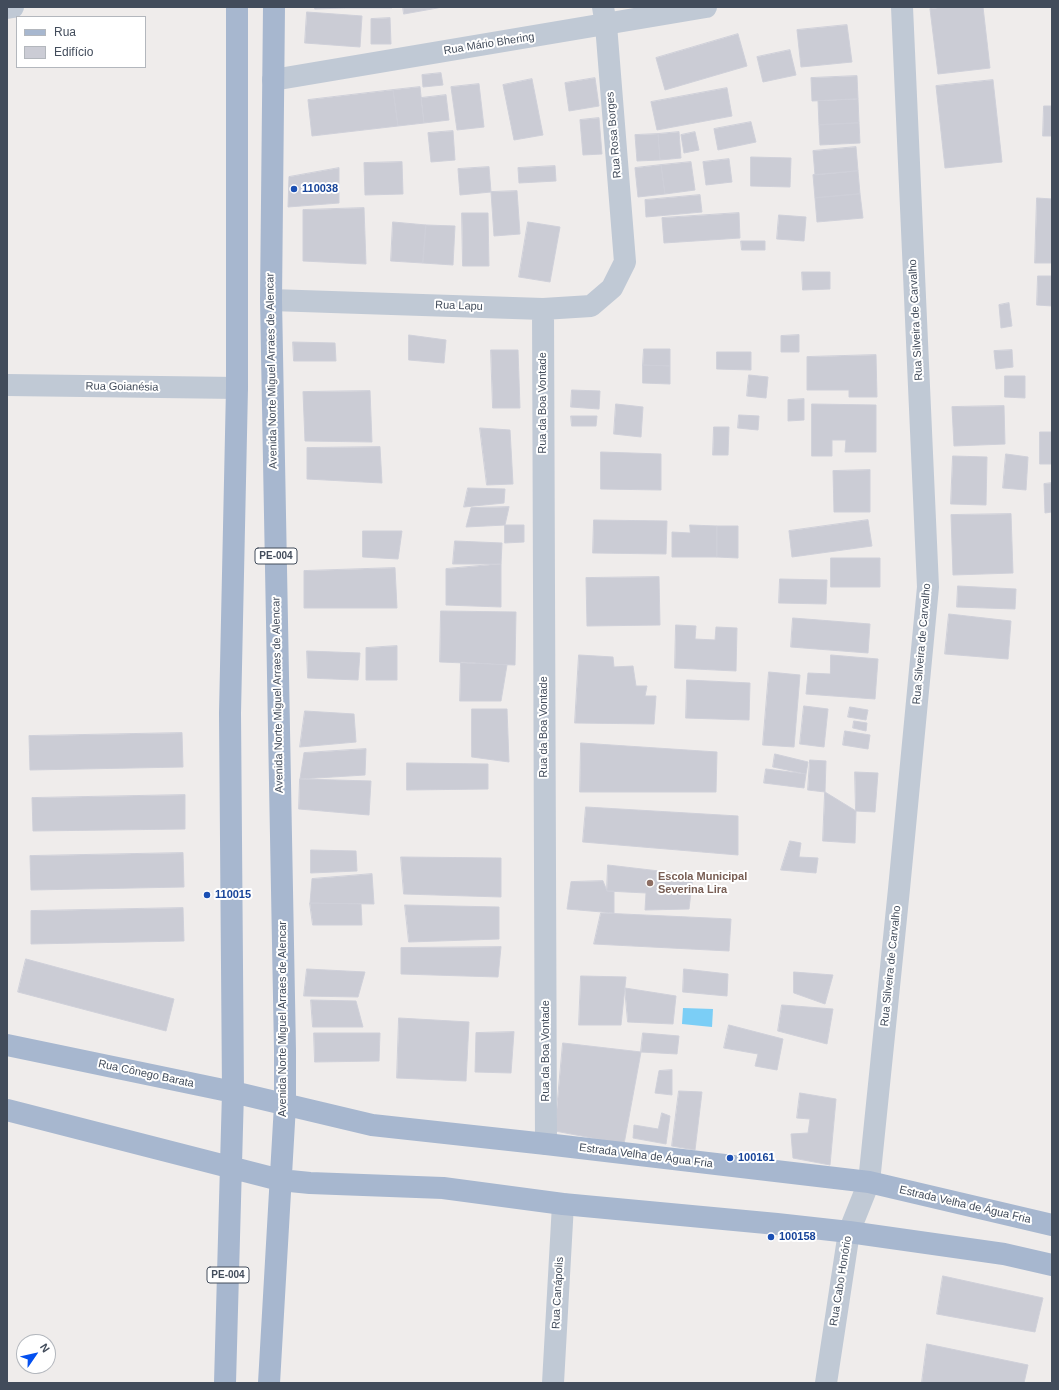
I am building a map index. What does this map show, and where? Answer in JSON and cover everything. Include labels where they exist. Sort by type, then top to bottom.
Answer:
[{"type":"main road","name":"PE-004","points":[[225,1383],[233,1092],[230,713],[237,388],[237,7]]},
{"type":"main road","name":"Avenida Norte Miguel Arraes de Alencar","points":[[269,1383],[284,1105],[285,1051],[270,300],[274,7]]},
{"type":"main road","name":"Rua Cônego Barata","points":[[7,1045],[233,1092],[284,1105]]},
{"type":"main road","name":"Estrada Velha de Água Fria","points":[[284,1105],[372,1125],[869,1182],[1052,1225]]},
{"type":"main road","points":[[7,1110],[280,1180],[310,1183],[443,1188],[563,1204],[777,1224],[849,1232],[1004,1254],[1052,1265]]},
{"type":"street","points":[[7,8],[13,7]]},
{"type":"street","name":"Rua Mário Bhering","points":[[272,80],[604,16],[706,7]]},
{"type":"street","name":"Rua Silveira de Carvalho","points":[[869,1182],[928,587],[902,7]]},
{"type":"street","name":"Rua Rosa Borges","points":[[604,16],[624,262]]},
{"type":"street","name":"Rua Lapu","points":[[270,300],[543,309],[591,306],[612,288],[624,262]]},
{"type":"street","name":"Rua da Boa Vontade","points":[[543,309],[546,1144]]},
{"type":"street","name":"Rua Goianésia","points":[[7,385],[237,388]]},
{"type":"street","name":"Rua Cabo Honório","points":[[826,1383],[849,1232],[869,1182]]},
{"type":"street","name":"Rua Canápolis","points":[[553,1383],[563,1204]]},
{"type":"water","points":[[683,1008],[713,1009],[712,1027],[682,1024]]},
{"type":"building","points":[[315,7],[345,7],[345,8],[315,9]]},
{"type":"building","points":[[392,7],[392,8],[345,8]]},
{"type":"building","points":[[403,7],[443,7],[404,14]]},
{"type":"building","points":[[945,7],[983,7],[990,68],[938,74],[930,9]]},
{"type":"building","points":[[307,12],[362,16],[360,47],[305,43]]},
{"type":"building","points":[[390,18],[391,44],[371,44],[371,19]]},
{"type":"building","points":[[847,25],[852,62],[801,67],[797,30]]},
{"type":"building","points":[[738,34],[747,66],[665,90],[656,58]]},
{"type":"building","points":[[790,50],[796,75],[763,82],[757,57]]},
{"type":"building","points":[[441,73],[443,85],[423,87],[422,75]]},
{"type":"building","points":[[857,76],[858,99],[812,101],[811,78]]},
{"type":"building","points":[[595,78],[599,106],[569,111],[565,83]]},
{"type":"building","points":[[532,79],[543,135],[514,140],[503,85]]},
{"type":"building","points":[[993,80],[1002,162],[945,168],[936,86]]},
{"type":"building","points":[[479,84],[484,127],[457,130],[451,87]]},
{"type":"building","points":[[420,87],[424,123],[398,126],[393,90]]},
{"type":"building","points":[[727,88],[732,116],[657,130],[651,102]]},
{"type":"building","points":[[393,90],[398,126],[312,136],[308,100]]},
{"type":"building","points":[[446,95],[449,120],[424,123],[421,98]]},
{"type":"building","points":[[858,99],[859,123],[819,125],[818,101]]},
{"type":"building","points":[[1044,106],[1052,106],[1052,136],[1043,136]]},
{"type":"building","points":[[599,118],[602,154],[583,155],[580,120]]},
{"type":"building","points":[[751,122],[756,142],[718,150],[714,129]]},
{"type":"building","points":[[859,123],[860,143],[820,145],[819,125]]},
{"type":"building","points":[[453,131],[455,160],[431,162],[428,133]]},
{"type":"building","points":[[679,132],[681,158],[660,160],[658,134]]},
{"type":"building","points":[[695,132],[699,150],[684,153],[681,135]]},
{"type":"building","points":[[658,134],[660,160],[637,161],[635,135]]},
{"type":"building","points":[[856,147],[858,171],[815,175],[813,151]]},
{"type":"building","points":[[751,157],[791,158],[790,187],[751,186]]},
{"type":"building","points":[[729,159],[732,182],[706,185],[703,162]]},
{"type":"building","points":[[402,162],[403,194],[365,195],[364,163]]},
{"type":"building","points":[[691,162],[695,190],[665,194],[661,165]]},
{"type":"building","points":[[661,165],[665,194],[638,197],[635,168]]},
{"type":"building","points":[[555,166],[556,181],[519,183],[518,168]]},
{"type":"building","points":[[489,167],[491,192],[460,195],[458,169]]},
{"type":"building","points":[[339,168],[339,203],[288,207],[289,177]]},
{"type":"building","points":[[858,171],[860,194],[815,198],[813,175]]},
{"type":"building","points":[[517,191],[520,234],[494,236],[491,192]]},
{"type":"building","points":[[860,194],[863,218],[817,222],[815,198]]},
{"type":"building","points":[[700,195],[702,212],[646,217],[645,200]]},
{"type":"building","points":[[1037,198],[1052,199],[1052,263],[1035,263]]},
{"type":"building","points":[[364,208],[366,264],[303,261],[303,210]]},
{"type":"building","points":[[462,213],[488,213],[489,266],[463,266]]},
{"type":"building","points":[[739,213],[740,238],[664,243],[662,218]]},
{"type":"building","points":[[779,215],[806,217],[804,241],[777,239]]},
{"type":"building","points":[[393,222],[426,225],[423,263],[391,261]]},
{"type":"building","points":[[528,222],[560,227],[550,282],[519,277]]},
{"type":"building","points":[[426,225],[455,226],[453,265],[423,263]]},
{"type":"building","points":[[741,241],[765,241],[765,250],[742,250]]},
{"type":"building","points":[[802,272],[830,272],[830,289],[803,290]]},
{"type":"building","points":[[1038,276],[1052,276],[1052,306],[1037,305]]},
{"type":"building","points":[[1009,303],[1012,326],[1001,328],[999,305]]},
{"type":"building","points":[[409,335],[446,340],[444,363],[409,360]]},
{"type":"building","points":[[799,335],[799,352],[781,352],[781,336]]},
{"type":"building","points":[[293,342],[335,343],[336,361],[294,361]]},
{"type":"building","points":[[644,349],[670,349],[670,366],[643,365]]},
{"type":"building","points":[[491,350],[518,350],[520,408],[493,408]]},
{"type":"building","points":[[1012,350],[1013,367],[996,369],[994,351]]},
{"type":"building","points":[[717,352],[751,352],[751,370],[717,369]]},
{"type":"building","points":[[876,355],[877,397],[849,397],[849,390],[807,390],[807,357]]},
{"type":"building","points":[[643,365],[670,366],[670,384],[643,383]]},
{"type":"building","points":[[749,375],[768,377],[766,398],[747,396]]},
{"type":"building","points":[[1005,376],[1025,376],[1025,398],[1005,397]]},
{"type":"building","points":[[572,390],[600,391],[599,409],[571,407]]},
{"type":"building","points":[[370,391],[372,442],[305,441],[303,392]]},
{"type":"building","points":[[804,399],[804,420],[788,421],[788,400]]},
{"type":"building","points":[[616,404],[643,407],[641,437],[614,434]]},
{"type":"building","points":[[812,404],[876,405],[876,452],[845,452],[846,440],[832,440],[832,456],[812,456]]},
{"type":"building","points":[[1004,406],[1005,444],[954,446],[952,407]]},
{"type":"building","points":[[739,415],[759,416],[758,430],[738,428]]},
{"type":"building","points":[[571,416],[597,416],[596,426],[572,426]]},
{"type":"building","points":[[714,427],[729,427],[728,455],[713,455]]},
{"type":"building","points":[[480,428],[510,430],[513,484],[487,485]]},
{"type":"building","points":[[1040,432],[1052,432],[1052,464],[1040,464]]},
{"type":"building","points":[[380,447],[382,483],[307,479],[307,448]]},
{"type":"building","points":[[601,452],[661,454],[661,490],[601,489]]},
{"type":"building","points":[[1006,454],[1028,457],[1026,490],[1003,488]]},
{"type":"building","points":[[953,456],[987,457],[986,505],[951,504]]},
{"type":"building","points":[[870,470],[870,512],[834,512],[833,471]]},
{"type":"building","points":[[1052,483],[1052,512],[1045,513],[1044,484]]},
{"type":"building","points":[[468,488],[505,489],[504,503],[464,507]]},
{"type":"building","points":[[509,507],[505,525],[466,527],[471,508]]},
{"type":"building","points":[[1011,514],[1013,573],[953,575],[951,515]]},
{"type":"building","points":[[594,520],[667,521],[666,554],[593,553]]},
{"type":"building","points":[[868,520],[872,546],[792,557],[789,531]]},
{"type":"building","points":[[505,525],[524,525],[524,542],[505,543]]},
{"type":"building","points":[[690,525],[717,526],[717,557],[672,557],[672,532],[690,533]]},
{"type":"building","points":[[717,526],[738,526],[738,558],[717,557]]},
{"type":"building","points":[[363,531],[402,531],[398,559],[363,557]]},
{"type":"building","points":[[455,541],[502,543],[501,564],[453,564]]},
{"type":"building","points":[[831,558],[880,558],[880,587],[831,587]]},
{"type":"building","points":[[501,564],[501,607],[446,605],[446,569]]},
{"type":"building","points":[[395,568],[397,608],[304,608],[304,571]]},
{"type":"building","points":[[659,577],[660,625],[587,626],[586,578]]},
{"type":"building","points":[[780,579],[827,580],[826,604],[779,603]]},
{"type":"building","points":[[958,586],[1016,589],[1015,609],[957,607]]},
{"type":"building","points":[[441,611],[516,612],[515,665],[440,662]]},
{"type":"building","points":[[949,614],[1011,621],[1008,659],[945,654]]},
{"type":"building","points":[[793,618],[870,624],[868,653],[791,647]]},
{"type":"building","points":[[676,625],[696,626],[695,639],[715,640],[716,627],[737,628],[736,671],[675,668]]},
{"type":"building","points":[[397,646],[397,680],[366,680],[366,648]]},
{"type":"building","points":[[307,651],[360,653],[358,680],[308,678]]},
{"type":"building","points":[[579,655],[613,657],[614,667],[633,666],[636,686],[647,686],[645,696],[656,696],[654,724],[575,723]]},
{"type":"building","points":[[831,655],[878,659],[875,699],[806,694],[808,673],[830,674]]},
{"type":"building","points":[[461,662],[507,665],[501,701],[460,701]]},
{"type":"building","points":[[769,672],[800,675],[794,747],[763,745]]},
{"type":"building","points":[[687,680],[750,683],[749,720],[686,718]]},
{"type":"building","points":[[804,706],[828,709],[824,747],[800,744]]},
{"type":"building","points":[[850,707],[868,710],[866,720],[848,717]]},
{"type":"building","points":[[472,709],[507,709],[509,762],[472,757]]},
{"type":"building","points":[[305,711],[354,714],[356,742],[300,747]]},
{"type":"building","points":[[854,721],[867,723],[866,731],[853,728]]},
{"type":"building","points":[[845,731],[870,735],[868,749],[843,745]]},
{"type":"building","points":[[182,733],[183,767],[30,770],[29,736]]},
{"type":"building","points":[[581,743],[717,752],[716,792],[580,792]]},
{"type":"building","points":[[366,749],[365,775],[300,779],[304,753]]},
{"type":"building","points":[[775,754],[808,762],[806,774],[773,767]]},
{"type":"building","points":[[810,760],[826,761],[825,792],[808,790]]},
{"type":"building","points":[[407,763],[488,764],[488,789],[407,790]]},
{"type":"building","points":[[766,769],[806,774],[804,788],[764,783]]},
{"type":"building","points":[[855,772],[878,773],[875,812],[856,811]]},
{"type":"building","points":[[300,779],[371,781],[369,815],[299,809]]},
{"type":"building","points":[[825,792],[856,811],[855,843],[823,841]]},
{"type":"building","points":[[185,795],[185,829],[33,831],[32,798]]},
{"type":"building","points":[[586,807],[738,816],[738,855],[583,842]]},
{"type":"building","points":[[790,841],[801,843],[799,857],[818,858],[816,873],[781,870]]},
{"type":"building","points":[[311,850],[356,851],[357,871],[311,873]]},
{"type":"building","points":[[183,853],[184,887],[31,890],[30,856]]},
{"type":"building","points":[[401,857],[501,858],[501,897],[404,894]]},
{"type":"building","name":"Escola Municipal Severina Lira","points":[[608,865],[693,875],[689,909],[645,910],[646,893],[607,891]]},
{"type":"building","points":[[372,874],[374,904],[310,903],[312,879]]},
{"type":"building","points":[[603,881],[607,891],[614,891],[614,913],[567,909],[571,882]]},
{"type":"building","points":[[310,903],[361,904],[362,925],[313,925]]},
{"type":"building","points":[[405,905],[499,907],[499,939],[409,942]]},
{"type":"building","points":[[183,908],[184,941],[31,944],[31,911]]},
{"type":"building","points":[[601,913],[731,919],[729,951],[594,944]]},
{"type":"building","points":[[501,947],[498,977],[401,974],[401,948]]},
{"type":"building","points":[[26,959],[174,999],[166,1031],[18,992]]},
{"type":"building","points":[[307,969],[365,972],[358,997],[304,996]]},
{"type":"building","points":[[684,969],[728,974],[727,996],[683,992]]},
{"type":"building","points":[[794,972],[833,975],[825,1004],[794,993]]},
{"type":"building","points":[[581,976],[626,977],[621,1025],[579,1025]]},
{"type":"building","points":[[625,988],[676,996],[673,1024],[628,1022]]},
{"type":"building","points":[[311,1000],[356,1001],[363,1027],[313,1027]]},
{"type":"building","points":[[782,1005],[833,1009],[827,1044],[778,1031]]},
{"type":"building","points":[[399,1018],[469,1022],[466,1081],[397,1078]]},
{"type":"building","points":[[729,1025],[783,1039],[777,1070],[755,1066],[758,1054],[724,1048]]},
{"type":"building","points":[[514,1032],[511,1073],[475,1072],[476,1033]]},
{"type":"building","points":[[314,1033],[380,1033],[379,1061],[315,1062]]},
{"type":"building","points":[[643,1033],[679,1036],[677,1054],[641,1052]]},
{"type":"building","points":[[563,1043],[641,1052],[624,1144],[555,1131]]},
{"type":"building","points":[[672,1070],[672,1095],[655,1093],[659,1071]]},
{"type":"building","points":[[679,1091],[702,1092],[695,1150],[672,1146]]},
{"type":"building","points":[[800,1093],[836,1099],[830,1165],[793,1158],[791,1134],[808,1133],[810,1119],[797,1118]]},
{"type":"building","points":[[662,1113],[670,1116],[666,1144],[633,1138],[634,1125],[658,1129]]},
{"type":"building","points":[[943,1276],[1043,1298],[1035,1332],[937,1314]]},
{"type":"building","points":[[927,1344],[1028,1365],[1024,1383],[922,1382]]},
{"type":"place","name":"110038","points":[[294,189]]},
{"type":"place","name":"Escola Municipal Severina Lira","points":[[650,883]]},
{"type":"place","name":"110015","points":[[207,895]]},
{"type":"place","name":"100161","points":[[730,1158]]},
{"type":"place","name":"100158","points":[[771,1237]]}]
